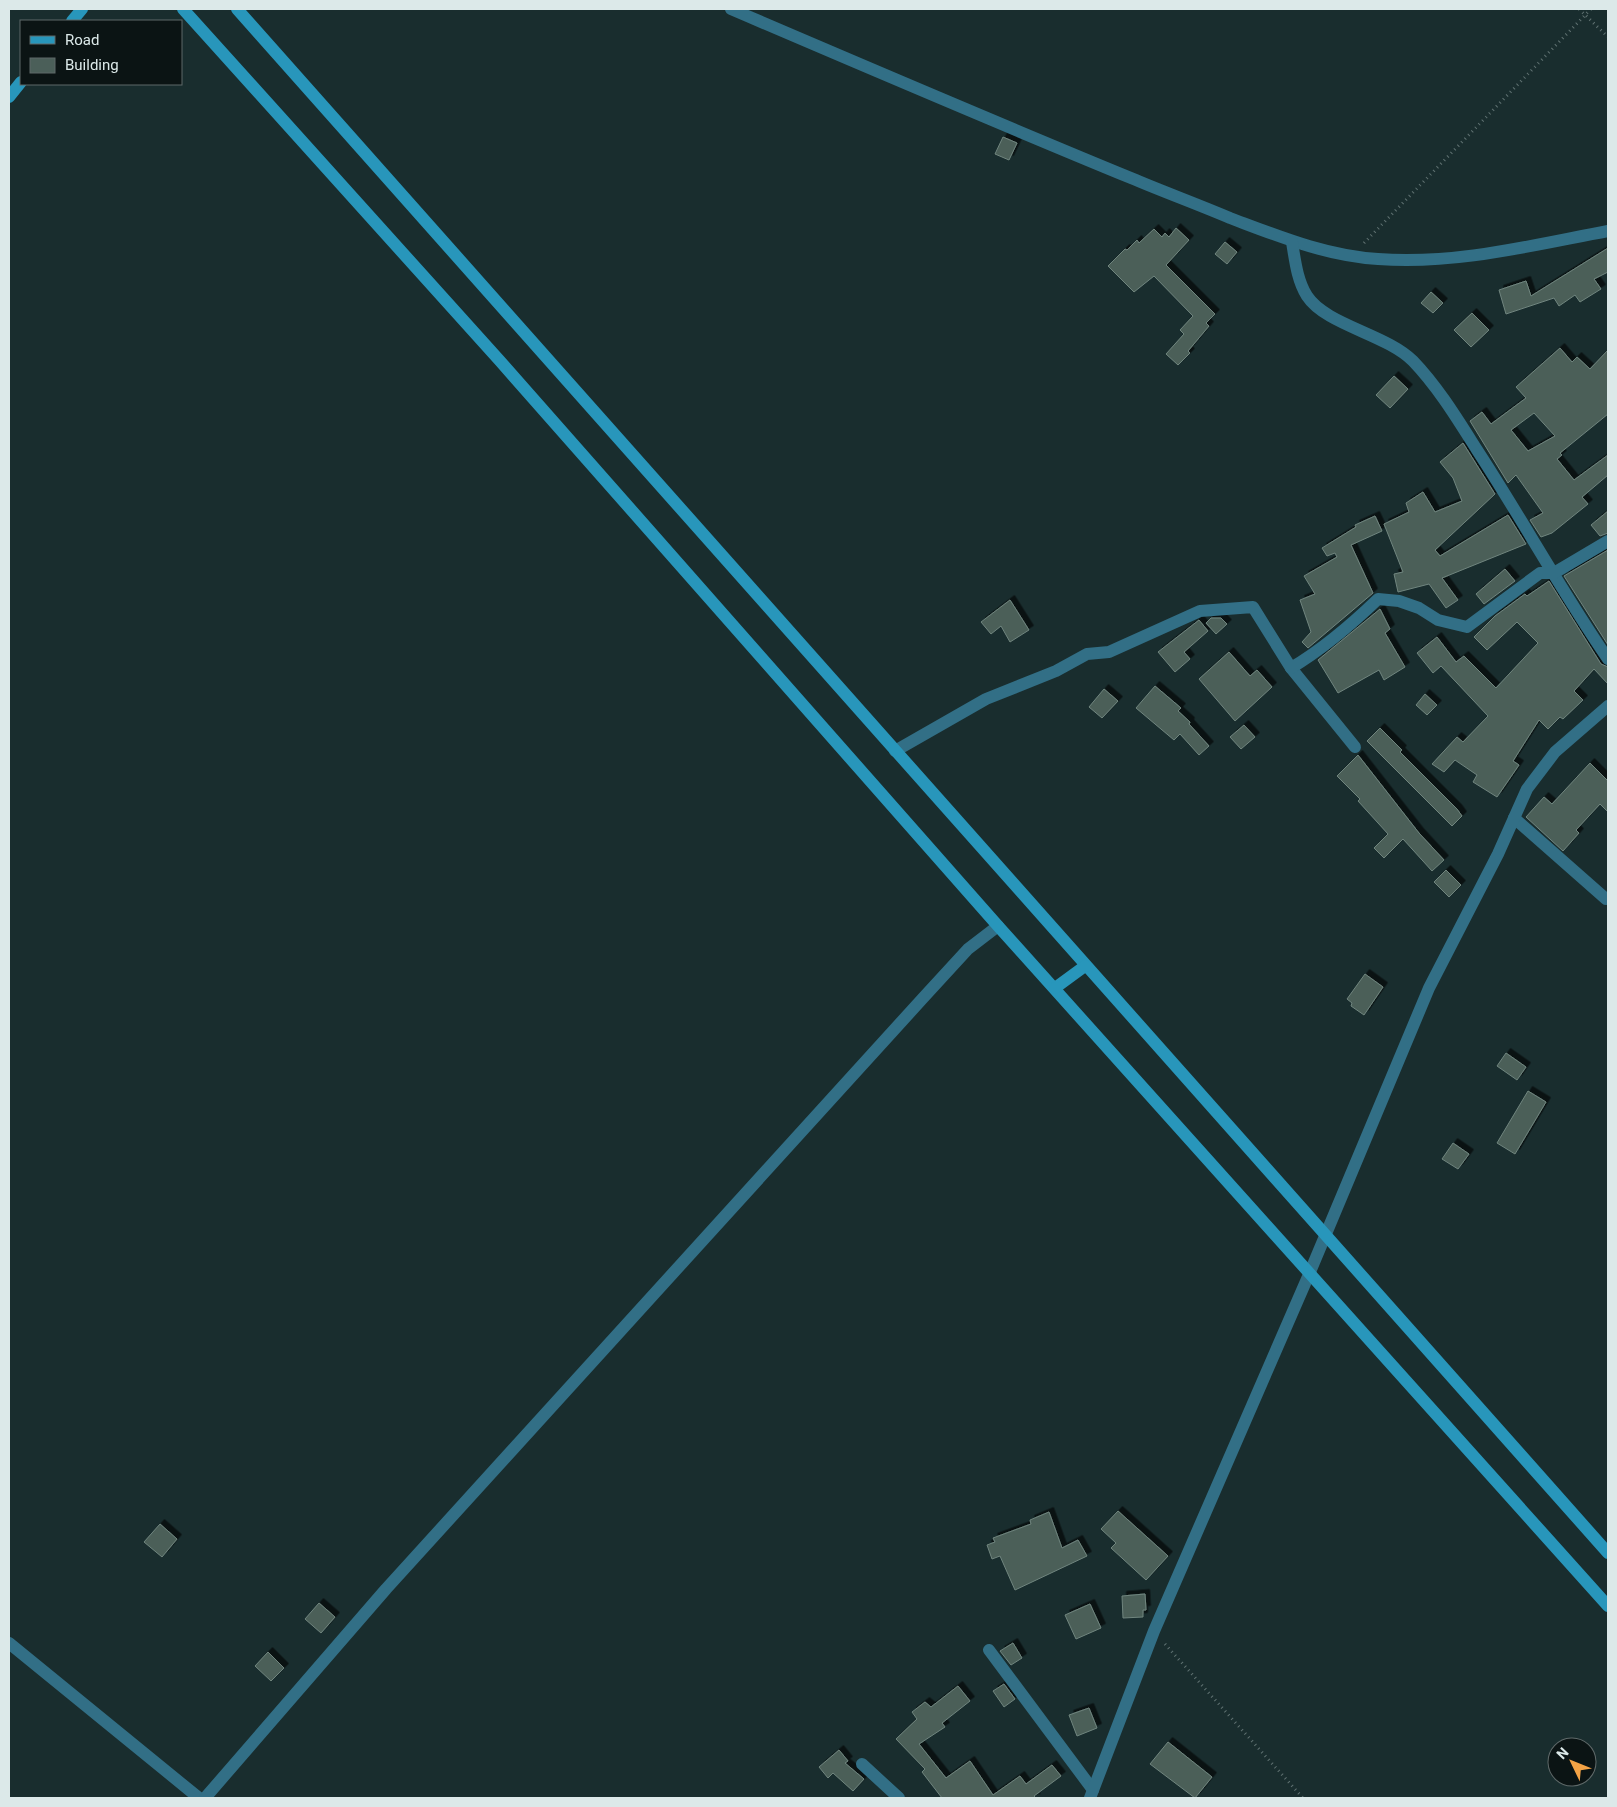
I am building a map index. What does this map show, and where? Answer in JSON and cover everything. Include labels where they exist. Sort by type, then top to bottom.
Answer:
[{"type":"main road","points":[[73,20],[82,9]]},
{"type":"main road","points":[[183,9],[500,361],[998,926],[1608,1606]]},
{"type":"main road","points":[[237,9],[1608,1553]]},
{"type":"main road","points":[[9,97],[20,83]]},
{"type":"main road","points":[[1055,988],[1085,966]]},
{"type":"street","points":[[731,9],[948,103],[1292,242],[1352,257],[1380,260],[1469,256],[1515,250],[1608,231]]},
{"type":"street","points":[[1292,242],[1300,280],[1312,302],[1329,315],[1400,351],[1423,372],[1452,411],[1608,659]]},
{"type":"street","points":[[1291,668],[1314,654],[1355,622],[1378,599],[1399,600],[1419,608],[1438,620],[1467,627],[1540,573],[1554,573],[1608,541]]},
{"type":"street","points":[[895,751],[986,699],[1056,671],[1086,654],[1109,652],[1200,611],[1253,607],[1291,668],[1355,747]]},
{"type":"street","points":[[1092,1794],[1154,1631],[1310,1272],[1324,1234],[1429,988],[1527,789],[1555,752],[1608,706]]},
{"type":"street","points":[[1514,818],[1606,899]]},
{"type":"street","points":[[205,1798],[386,1589],[916,1005],[968,948],[998,926]]},
{"type":"street","points":[[9,1643],[199,1798]]},
{"type":"street","points":[[989,1650],[1092,1794]]},
{"type":"street","points":[[862,1764],[900,1798]]},
{"type":"path","points":[[1579,9],[1608,37]]},
{"type":"path","points":[[1352,257],[1591,9]]},
{"type":"path","points":[[1154,1631],[1303,1798]]},
{"type":"building","points":[[1003,137],[1017,143],[1009,160],[995,154]]},
{"type":"building","points":[[1176,228],[1189,240],[1166,265],[1215,314],[1206,323],[1209,326],[1188,351],[1190,353],[1178,365],[1166,354],[1184,334],[1180,330],[1193,316],[1154,276],[1134,292],[1108,266],[1125,249],[1127,250],[1137,240],[1139,243],[1154,229],[1162,237],[1165,233],[1169,237]]},
{"type":"building","points":[[1225,242],[1237,252],[1227,264],[1215,254]]},
{"type":"building","points":[[1608,248],[1608,272],[1594,279],[1601,289],[1580,302],[1575,295],[1559,306],[1554,298],[1506,314],[1499,290],[1526,281],[1531,296]]},
{"type":"building","points":[[1431,292],[1443,303],[1433,313],[1421,303]]},
{"type":"building","points":[[1472,313],[1489,330],[1471,347],[1454,330]]},
{"type":"building","points":[[1560,348],[1572,362],[1577,357],[1590,369],[1608,350],[1608,414],[1560,453],[1562,455],[1557,459],[1574,480],[1608,455],[1608,475],[1582,497],[1588,504],[1552,533],[1541,537],[1530,520],[1543,513],[1516,475],[1508,483],[1470,421],[1482,412],[1491,424],[1526,398],[1516,387]],"holes":[[[1534,413],[1555,436],[1528,451],[1511,430]]]},
{"type":"building","points":[[1394,376],[1408,389],[1390,408],[1376,395]]},
{"type":"building","points":[[1463,443],[1495,494],[1435,550],[1440,556],[1508,515],[1526,544],[1442,578],[1458,600],[1446,608],[1429,584],[1398,592],[1394,574],[1403,572],[1384,524],[1409,512],[1406,503],[1423,492],[1435,512],[1462,501],[1453,478],[1440,462]]},
{"type":"building","points":[[1608,511],[1608,533],[1600,536],[1591,525]]},
{"type":"building","points":[[1375,516],[1382,531],[1351,545],[1373,593],[1308,648],[1302,642],[1311,632],[1300,600],[1315,594],[1304,576],[1337,557],[1335,553],[1327,556],[1322,548],[1356,527],[1355,525]]},
{"type":"building","points":[[1608,550],[1608,645],[1564,576]]},
{"type":"building","points":[[1505,569],[1515,581],[1484,604],[1476,594]]},
{"type":"building","points":[[1549,581],[1601,664],[1608,667],[1608,684],[1594,669],[1574,691],[1583,700],[1563,719],[1560,717],[1548,729],[1539,720],[1513,761],[1519,765],[1497,797],[1473,782],[1477,775],[1455,760],[1444,772],[1432,764],[1457,737],[1463,742],[1488,716],[1441,666],[1433,673],[1417,653],[1437,637],[1456,662],[1464,656],[1496,688],[1538,643],[1517,622],[1487,650],[1474,637],[1495,616],[1525,594],[1527,596]]},
{"type":"building","points":[[1010,600],[1029,630],[1010,642],[1001,626],[991,634],[981,622]]},
{"type":"building","points":[[1380,609],[1390,629],[1385,633],[1405,667],[1384,680],[1379,670],[1338,693],[1318,660]]},
{"type":"building","points":[[1211,618],[1221,618],[1227,624],[1216,634],[1206,623]]},
{"type":"building","points":[[1199,620],[1208,631],[1184,652],[1190,659],[1175,672],[1158,652]]},
{"type":"building","points":[[1229,652],[1250,676],[1257,670],[1272,687],[1235,721],[1199,679]]},
{"type":"building","points":[[1155,686],[1181,708],[1178,711],[1190,722],[1189,724],[1209,746],[1199,755],[1180,734],[1174,740],[1136,708]]},
{"type":"building","points":[[1104,689],[1118,701],[1102,718],[1089,707]]},
{"type":"building","points":[[1425,694],[1437,705],[1427,715],[1416,705]]},
{"type":"building","points":[[1244,725],[1255,737],[1241,749],[1230,737]]},
{"type":"building","points":[[1380,728],[1402,750],[1400,752],[1457,809],[1462,816],[1452,826],[1367,741]]},
{"type":"building","points":[[1358,755],[1419,833],[1444,860],[1432,871],[1403,839],[1384,858],[1374,848],[1388,834],[1358,801],[1360,799],[1337,776]]},
{"type":"building","points":[[1590,763],[1608,781],[1608,812],[1600,804],[1576,830],[1579,833],[1563,851],[1526,817],[1544,797],[1552,804]]},
{"type":"building","points":[[1446,870],[1461,885],[1449,897],[1434,882]]},
{"type":"building","points":[[1365,974],[1383,987],[1364,1015],[1351,1006],[1352,1003],[1347,999]]},
{"type":"building","points":[[1506,1053],[1526,1067],[1517,1080],[1497,1066]]},
{"type":"building","points":[[1528,1091],[1546,1102],[1515,1154],[1497,1143]]},
{"type":"building","points":[[1453,1143],[1469,1154],[1458,1169],[1442,1159]]},
{"type":"building","points":[[1118,1511],[1168,1556],[1146,1580],[1111,1548],[1116,1543],[1101,1529]]},
{"type":"building","points":[[1049,1512],[1062,1548],[1078,1540],[1087,1556],[1015,1590],[1000,1556],[992,1559],[987,1545],[995,1542],[993,1538],[1031,1524],[1030,1520]]},
{"type":"building","points":[[160,1524],[177,1539],[162,1557],[144,1542]]},
{"type":"building","points":[[1145,1594],[1146,1610],[1143,1610],[1143,1617],[1123,1618],[1122,1596]]},
{"type":"building","points":[[319,1603],[335,1617],[321,1633],[305,1619]]},
{"type":"building","points":[[1090,1604],[1101,1628],[1076,1639],[1065,1615]]},
{"type":"building","points":[[1013,1643],[1022,1658],[1011,1665],[1000,1651]]},
{"type":"building","points":[[268,1652],[284,1668],[271,1681],[255,1666]]},
{"type":"building","points":[[1004,1684],[1015,1699],[1004,1707],[993,1691]]},
{"type":"building","points":[[958,1686],[970,1701],[942,1723],[945,1727],[919,1744],[946,1778],[970,1761],[993,1795],[1020,1776],[1026,1784],[1052,1765],[1061,1776],[1034,1796],[1036,1798],[942,1798],[922,1772],[925,1769],[896,1739],[917,1719],[912,1712],[925,1702],[931,1707]]},
{"type":"building","points":[[1089,1708],[1097,1728],[1077,1736],[1069,1715]]},
{"type":"building","points":[[1168,1742],[1212,1777],[1195,1798],[1150,1764]]},
{"type":"building","points":[[839,1750],[848,1761],[845,1763],[864,1779],[853,1791],[833,1773],[828,1778],[819,1767]]}]
